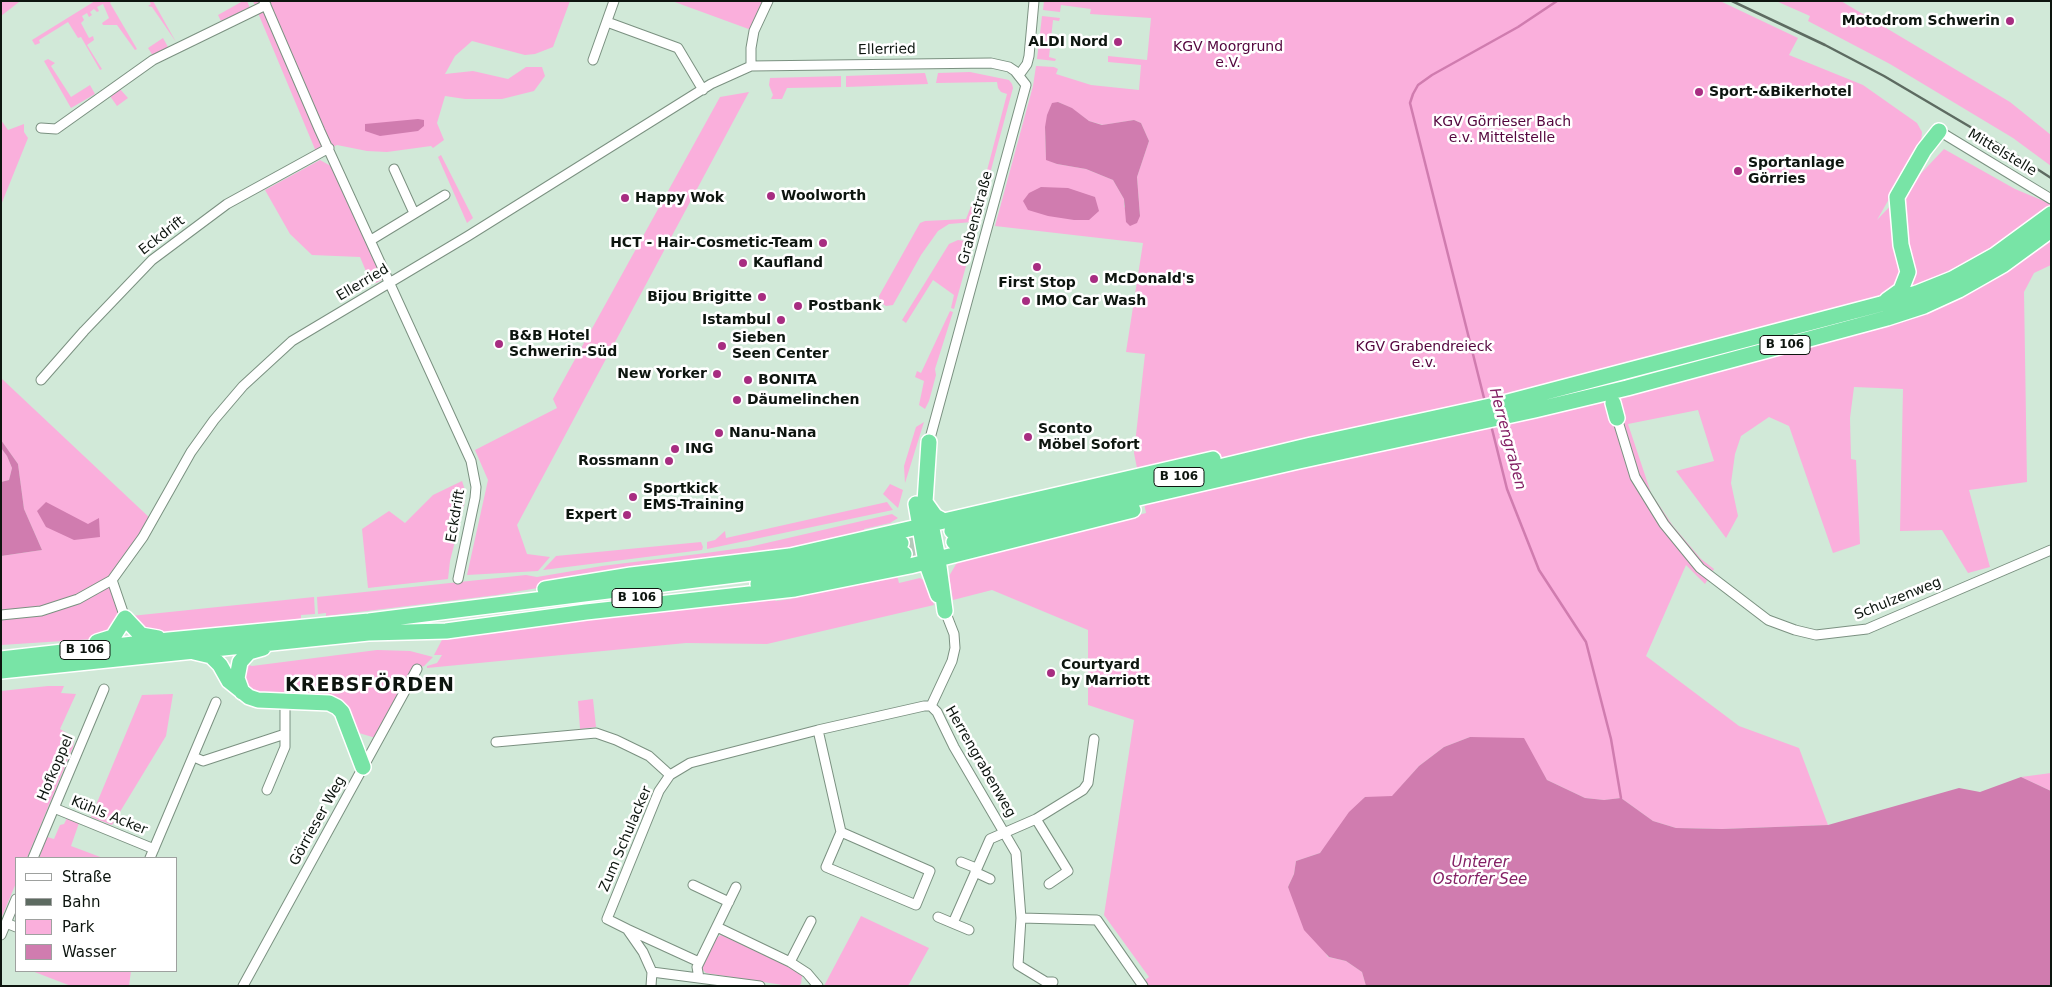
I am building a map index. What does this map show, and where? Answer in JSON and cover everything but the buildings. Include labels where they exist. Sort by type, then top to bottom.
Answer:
[{"type":"highway","points":[[1881,304],[1901,290],[1908,272],[1900,245],[1897,197],[1924,150],[1939,131]]},
{"type":"highway","name":"B 106","points":[[1506,410],[1535,410],[1627,388],[1888,318],[1924,306],[1959,290],[2003,265],[2045,229],[2051,214]]},
{"type":"highway","name":"B 106","points":[[1,671],[188,650],[291,641],[369,627],[759,572],[841,557],[929,546],[1095,508],[1407,431],[1506,410],[1881,304],[1917,293],[1952,279],[2045,229]]},
{"type":"highway","points":[[1908,272],[1921,280],[1952,279]]},
{"type":"highway","points":[[1613,403],[1627,388]]},
{"type":"highway","points":[[1535,410],[1594,400],[1613,403]]},
{"type":"highway","points":[[1613,403],[1617,418]]},
{"type":"highway","points":[[369,627],[446,631],[586,612],[795,589],[1187,464],[1360,429],[1407,431]]},
{"type":"highway","points":[[929,442],[920,503],[945,611]]},
{"type":"highway","points":[[920,503],[935,516],[929,546]]},
{"type":"highway","points":[[52,653],[113,637],[125,618],[141,635],[169,640]]},
{"type":"highway","name":"B 106","points":[[1,659],[169,640],[369,627]]},
{"type":"highway","points":[[242,692],[237,678],[240,662],[249,652],[291,641]]},
{"type":"highway","points":[[188,650],[211,656],[220,665],[229,680],[249,697],[258,700],[329,703],[337,707],[342,712],[363,767]]},
{"type":"street","points":[[593,60],[614,1]]},
{"type":"street","points":[[751,66],[751,48],[754,31],[768,1]]},
{"type":"street","name":"Grabenstraße","points":[[929,442],[1026,85],[1020,75],[1027,64],[1029,56],[1034,1]]},
{"type":"street","name":"Eckdrift","points":[[41,128],[56,129],[153,60],[265,3],[471,462],[476,487],[476,498],[458,579]]},
{"type":"street","points":[[607,22],[678,48],[703,90]]},
{"type":"street","name":"Ellerried","points":[[1,615],[41,611],[78,599],[112,580],[143,537],[191,452],[214,420],[243,386],[292,341],[390,284],[703,90],[751,66],[991,62],[1009,67],[1020,75]]},
{"type":"street","name":"Mittelstelle","points":[[1939,131],[2051,199]]},
{"type":"street","name":"Eckdrift","points":[[41,380],[84,330],[152,260],[227,204],[329,148]]},
{"type":"street","points":[[394,169],[414,214]]},
{"type":"street","points":[[371,240],[445,195]]},
{"type":"street","name":"Schulzenweg","points":[[1617,418],[1635,478],[1664,524],[1700,568],[1768,620],[1795,630],[1816,635],[1866,629],[2051,550]]},
{"type":"street","points":[[112,580],[125,618]]},
{"type":"street","points":[[931,706],[952,661],[955,648],[954,634],[945,611]]},
{"type":"street","name":"Görrieser Weg","points":[[243,986],[417,669]]},
{"type":"street","name":"Hofkoppel","points":[[33,857],[104,689]]},
{"type":"street","name":"Kühls Acker","points":[[150,857],[194,758],[216,702]]},
{"type":"street","points":[[267,790],[285,748],[285,702]]},
{"type":"street","name":"Zum Schulacker","points":[[627,929],[607,919],[660,791],[670,775],[690,762],[818,730],[931,706]]},
{"type":"street","name":"Herrengrabenweg","points":[[931,706],[937,712],[954,747],[1016,853],[1021,918],[1018,965],[1046,982],[1053,982]]},
{"type":"street","points":[[818,730],[841,832],[826,867],[916,905],[930,871],[841,832]]},
{"type":"street","points":[[496,742],[596,733],[616,740],[649,756],[670,775]]},
{"type":"street","points":[[194,758],[204,761],[285,734]]},
{"type":"street","name":"Herrengrabenweg","points":[[952,923],[990,839],[1036,819],[1083,790],[1088,783],[1094,739]]},
{"type":"street","name":"Kühls Acker","points":[[54,808],[154,849]]},
{"type":"street","name":"Herrengrabenweg","points":[[1036,819],[1068,871],[1048,884]]},
{"type":"street","points":[[961,862],[990,879]]},
{"type":"street","points":[[693,885],[729,902]]},
{"type":"street","points":[[699,978],[697,967],[736,887]]},
{"type":"street","points":[[1,935],[15,901]]},
{"type":"street","points":[[938,917],[969,930]]},
{"type":"street","points":[[1021,918],[1097,920],[1143,986]]},
{"type":"street","points":[[790,962],[811,921]]},
{"type":"street","points":[[6,923],[15,927]]},
{"type":"street","points":[[717,927],[790,962],[807,973],[818,986]]},
{"type":"street","points":[[627,929],[700,962]]},
{"type":"street","points":[[627,929],[643,952],[652,972],[651,986]]},
{"type":"street","points":[[652,972],[738,985],[760,986]]},
{"type":"green space","points":[[1,1],[19,1],[19,2],[1,16]]},
{"type":"green space","points":[[95,1],[112,1],[110,3],[137,49],[135,50],[117,25],[103,25],[102,23],[109,18],[103,4],[97,7],[99,11],[97,12],[94,9],[90,12],[92,15],[89,17],[87,13],[82,16],[84,20],[81,23],[89,38],[93,36],[94,40],[87,45],[102,69],[100,70],[81,37],[78,38],[68,22],[39,40],[40,43],[35,45],[32,40]]},
{"type":"green space","points":[[149,1],[153,1],[176,42],[152,7],[148,6],[151,4]]},
{"type":"green space","points":[[243,1],[247,1],[250,8],[221,21],[218,15]]},
{"type":"green space","points":[[253,1],[570,1],[553,47],[535,54],[525,55],[472,41],[455,56],[445,74],[473,71],[508,79],[526,67],[542,67],[545,76],[534,91],[502,99],[465,99],[445,96],[437,123],[444,140],[433,148],[431,146],[387,152],[367,151],[337,145],[317,154]]},
{"type":"green space","points":[[672,1],[768,1],[754,31]]},
{"type":"green space","points":[[1044,1],[1720,1],[1798,38],[1789,55],[1863,85],[1917,123],[1922,132],[1921,143],[1877,220],[1944,149],[2015,189],[2051,204],[2034,219],[2051,237],[2051,265],[2034,273],[2024,292],[2027,482],[1969,490],[1990,567],[1968,573],[1942,530],[1900,531],[1903,389],[1854,387],[1850,418],[1851,459],[1856,460],[1860,544],[1833,553],[1789,426],[1769,417],[1741,436],[1735,454],[1731,483],[1738,516],[1726,538],[1676,471],[1714,461],[1698,410],[1628,424],[1651,493],[1673,526],[1701,559],[1714,569],[1705,584],[1686,565],[1646,656],[1739,726],[1799,748],[1828,825],[1722,829],[1676,828],[1653,821],[1621,798],[1604,800],[1585,798],[1547,780],[1536,762],[1470,737],[1444,747],[1419,766],[1392,797],[1365,797],[1320,853],[1296,861],[1294,874],[1288,887],[1328,957],[1346,961],[1362,972],[1366,986],[1137,986],[1149,977],[1104,915],[1134,720],[1088,705],[1088,630],[992,590],[953,600],[949,576],[958,561],[1146,513],[1134,453],[1145,354],[1126,352],[1143,243],[995,226],[1033,86],[1036,66],[1054,67],[1058,69],[1056,74],[1091,85],[1139,90],[1141,65],[1108,62],[1108,56],[1147,60],[1151,18],[1090,14],[1091,9],[1061,5],[1060,12],[1043,10]],"holes":[[[1058,102],[1071,108],[1089,121],[1103,125],[1134,120],[1141,123],[1149,141],[1137,177],[1140,216],[1124,207],[1124,199],[1113,180],[1086,169],[1057,164],[1046,159],[1045,127]]]},
{"type":"green space","points":[[1776,1],[1841,1],[2010,102],[2051,135],[2051,166],[2013,138],[1890,64],[1808,21],[1810,16]]},
{"type":"green space","points":[[1042,16],[1060,18],[1059,21],[1053,20],[1049,57],[1056,59],[1055,61],[1037,59]]},
{"type":"green space","points":[[163,38],[168,47],[153,56],[148,48]]},
{"type":"green space","points":[[48,59],[55,63],[51,66],[71,97],[90,85],[95,94],[71,108],[44,61]]},
{"type":"green space","points":[[970,72],[1009,80],[1013,88],[980,211],[973,218],[972,222],[949,224],[938,231],[921,255],[893,305],[886,306],[880,302],[879,296],[920,223],[925,221],[966,219],[972,204],[978,205],[1007,94],[1001,92],[997,82],[936,83],[938,73]]},
{"type":"green space","points":[[925,73],[928,84],[846,87],[846,76]]},
{"type":"green space","points":[[841,76],[841,87],[787,88],[782,99],[771,99],[773,95],[769,85],[770,78]]},
{"type":"green space","points":[[120,89],[128,98],[117,106],[110,96]]},
{"type":"green space","points":[[749,92],[517,525],[527,554],[550,557],[538,571],[467,575],[488,480],[475,450],[557,408],[553,399],[720,97]]},
{"type":"green space","points":[[1,120],[8,130],[24,124],[24,132],[28,138],[1,205]]},
{"type":"green space","points":[[441,155],[473,218],[467,223],[438,157]]},
{"type":"green space","points":[[320,160],[338,170],[387,277],[376,283],[371,283],[360,257],[312,255],[290,234],[265,190]]},
{"type":"green space","points":[[958,240],[965,241],[971,248],[954,309],[951,308],[954,295],[933,280],[906,323],[902,320],[949,244]]},
{"type":"green space","points":[[950,311],[953,312],[935,369],[936,375],[929,401],[925,409],[919,405],[924,381],[915,377],[917,371],[921,373]]},
{"type":"green space","points":[[1,378],[152,520],[112,580],[124,614],[114,631],[94,639],[1,645],[1,556],[42,550],[24,509],[18,464],[1,440]]},
{"type":"green space","points":[[924,422],[905,483],[904,466],[916,427]]},
{"type":"green space","points":[[1,448],[12,468],[9,480],[1,482]]},
{"type":"green space","points":[[462,481],[465,490],[465,501],[450,561],[448,579],[368,588],[362,529],[389,511],[405,523],[433,495]]},
{"type":"green space","points":[[890,484],[903,490],[898,508],[883,494]]},
{"type":"green space","points":[[887,502],[893,510],[707,549],[707,542],[715,540],[725,531],[726,538]]},
{"type":"green space","points":[[892,514],[898,518],[890,523],[864,529],[864,533],[844,541],[642,570],[497,595],[326,616],[326,613],[318,614],[317,597],[526,575],[537,577],[602,566],[749,547]]},
{"type":"green space","points":[[701,542],[702,550],[543,570],[556,556]]},
{"type":"green space","points":[[897,575],[899,583],[920,578],[927,582],[934,605],[767,644],[686,643],[427,668],[427,666],[437,663],[442,655],[434,655],[445,634],[772,598],[776,601],[791,599],[793,595]]},
{"type":"green space","points":[[314,597],[315,614],[301,615],[301,619],[156,633],[146,632],[131,616]]},
{"type":"green space","points":[[377,650],[410,651],[433,657],[424,666],[417,669],[379,739],[349,730],[342,712],[249,697],[240,662],[252,666]]},
{"type":"green space","points":[[64,686],[61,693],[76,694],[60,729],[74,740],[73,747],[27,857],[15,857],[15,885],[1,919],[1,691]]},
{"type":"green space","points":[[173,694],[166,736],[112,825],[91,817],[142,695]]},
{"type":"green space","points":[[593,699],[596,727],[580,729],[578,701]]},
{"type":"green space","points":[[2051,773],[2051,791],[2021,777]]},
{"type":"green space","points":[[67,818],[79,823],[71,846],[100,857],[39,857],[47,837],[54,839],[60,825],[64,824]]},
{"type":"green space","points":[[861,916],[929,948],[908,986],[824,986]]},
{"type":"green space","points":[[721,935],[799,972],[802,976],[801,984],[789,986],[706,973],[701,968],[713,940]]},
{"type":"green space","points":[[35,972],[131,972],[129,986],[71,986]]},
{"type":"water","points":[[1058,102],[1072,108],[1089,121],[1102,125],[1134,120],[1141,123],[1149,141],[1137,177],[1140,216],[1137,223],[1130,226],[1126,222],[1124,199],[1113,180],[1086,169],[1046,160],[1045,127],[1047,115],[1052,103]]},
{"type":"water","points":[[424,120],[424,126],[418,131],[380,136],[365,131],[365,124]]},
{"type":"water","points":[[1041,187],[1068,188],[1095,197],[1099,211],[1089,220],[1074,220],[1048,216],[1028,210],[1023,201],[1029,193]]},
{"type":"water","points":[[1,440],[18,464],[24,509],[42,550],[1,556],[1,482],[9,480],[12,468],[1,448]]},
{"type":"water","points":[[46,502],[88,524],[99,518],[100,537],[74,540],[46,527],[37,511]]},
{"type":"water","name":"Unterer Ostorfer See","points":[[1470,737],[1524,738],[1547,780],[1585,798],[1604,800],[1621,798],[1653,821],[1676,828],[1722,829],[1828,825],[1959,788],[1980,792],[2021,777],[2051,791],[2051,986],[1366,986],[1362,972],[1346,961],[1329,957],[1304,930],[1288,887],[1294,874],[1296,861],[1320,853],[1349,812],[1365,797],[1392,796],[1419,766],[1444,747]]},
{"type":"waterway","name":"Herrengraben","points":[[1485,402],[1410,103],[1418,85],[1432,75],[1518,27],[1557,1]]},
{"type":"waterway","name":"Herrengraben","points":[[1491,425],[1507,489],[1539,570],[1586,642],[1611,739],[1621,798]]},
{"type":"tunnel","points":[[901,543],[952,531]]},
{"type":"tunnel","points":[[904,554],[954,542]]},
{"type":"railway","points":[[1732,1],[1825,45],[1884,76],[1989,138],[2051,178]]},
{"type":"place","name":"Motodrom Schwerin","points":[[2010,21]]},
{"type":"place","name":"ALDI Nord","points":[[1118,42]]},
{"type":"place","name":"Sport-&Bikerhotel","points":[[1699,92]]},
{"type":"place","name":"Sportanlage Görries","points":[[1738,171]]},
{"type":"place","name":"Woolworth","points":[[771,196]]},
{"type":"place","name":"Happy Wok","points":[[625,198]]},
{"type":"place","name":"HCT - Hair-Cosmetic-Team","points":[[823,243]]},
{"type":"place","name":"Kaufland","points":[[743,263]]},
{"type":"place","name":"First Stop","points":[[1037,267]]},
{"type":"place","name":"McDonald's","points":[[1094,279]]},
{"type":"place","name":"Bijou Brigitte","points":[[762,297]]},
{"type":"place","name":"IMO Car Wash","points":[[1026,301]]},
{"type":"place","name":"Postbank","points":[[798,306]]},
{"type":"place","name":"Istambul","points":[[781,320]]},
{"type":"place","name":"B&B Hotel Schwerin-Süd","points":[[499,344]]},
{"type":"place","name":"Sieben Seen Center","points":[[722,346]]},
{"type":"place","name":"New Yorker","points":[[717,374]]},
{"type":"place","name":"BONITA","points":[[748,380]]},
{"type":"place","name":"Däumelinchen","points":[[737,400]]},
{"type":"place","name":"Nanu-Nana","points":[[719,433]]},
{"type":"place","name":"Sconto Möbel Sofort","points":[[1028,437]]},
{"type":"place","name":"ING","points":[[675,449]]},
{"type":"place","name":"Rossmann","points":[[669,461]]},
{"type":"place","name":"Sportkick EMS-Training","points":[[633,497]]},
{"type":"place","name":"Expert","points":[[627,515]]},
{"type":"place","name":"Courtyard by Marriott","points":[[1051,673]]},
{"type":"district","name":"KREBSFÖRDEN","points":[[370,686]]},
{"type":"park label","name":"KGV Moorgrund e.V.","points":[[1228,56]]},
{"type":"park label","name":"KGV Görrieser Bach e.v. Mittelstelle","points":[[1502,130]]},
{"type":"park label","name":"KGV Grabendreieck e.v.","points":[[1424,356]]}]
